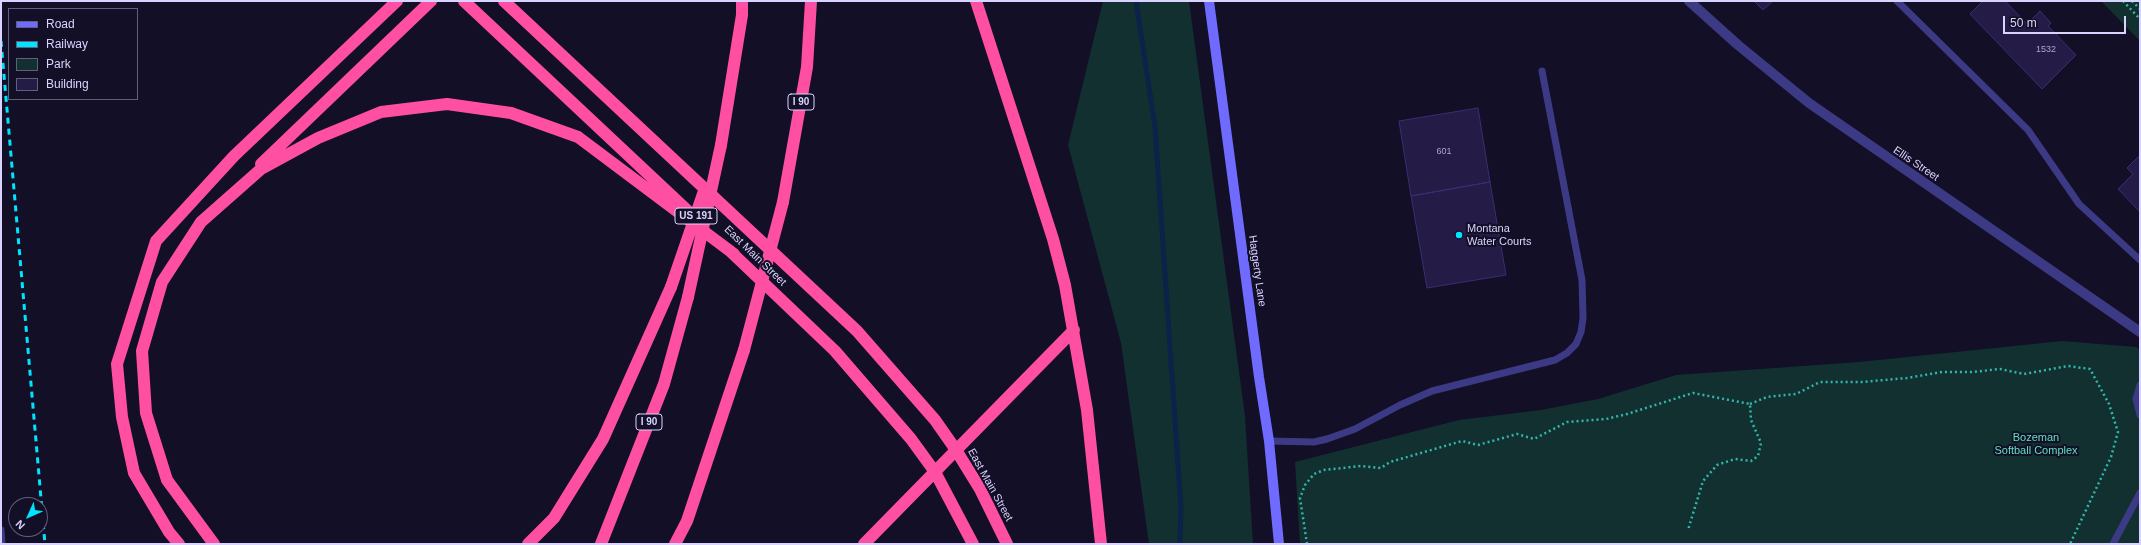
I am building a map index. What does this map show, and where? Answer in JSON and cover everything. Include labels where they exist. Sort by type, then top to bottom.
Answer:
[{"type":"highway","points":[[179,544],[169,532],[134,473],[122,417],[117,364],[156,241],[234,156],[397,1]]},
{"type":"highway","points":[[214,544],[167,480],[146,413],[142,351],[162,282],[201,222],[430,1]]},
{"type":"highway","name":"East Main Street","points":[[464,1],[734,254],[835,351],[911,438],[935,472],[974,544]]},
{"type":"highway","name":"East Main Street","points":[[504,1],[857,330],[935,420],[956,450],[980,489],[1007,544]]},
{"type":"highway","name":"I 90","points":[[601,544],[664,384],[688,297],[721,145],[742,15],[742,1]]},
{"type":"highway","name":"I 90","points":[[675,544],[686,521],[744,350],[783,202],[807,67],[811,1]]},
{"type":"highway","points":[[976,1],[1053,240],[1065,285],[1087,410],[1101,544]]},
{"type":"highway","points":[[201,222],[261,169],[318,138],[380,112],[447,104],[511,113],[578,137],[734,254]]},
{"type":"highway","name":"US 191","points":[[528,544],[554,518],[602,439],[671,287],[721,145]]},
{"type":"highway","points":[[864,544],[1074,330]]},
{"type":"street","name":"Haggerty Lane","points":[[1209,1],[1269,441],[1279,544]]},
{"type":"street","name":"Ellis Street","points":[[1689,1],[1738,45],[1808,103],[2140,332]]},
{"type":"lane","points":[[1897,1],[2028,130],[2079,204],[2140,260]]},
{"type":"lane","points":[[1269,441],[1314,442],[1327,439],[1355,429],[1432,391],[1555,360],[1567,353],[1576,344],[1581,332],[1583,318],[1582,280],[1542,71]]},
{"type":"lane","points":[[2140,385],[2136,399],[2140,415]]},
{"type":"lane","points":[[2113,544],[2140,494]]},
{"type":"lane","points":[[1,530],[2,544]]},
{"type":"path","points":[[2123,1],[2140,19]]},
{"type":"path","points":[[2132,1],[2140,9]]},
{"type":"path","points":[[1307,544],[1300,498],[1305,485],[1314,474],[1324,470],[1361,466],[1381,468],[1390,462],[1462,441],[1478,445],[1517,434],[1534,439],[1567,422],[1606,419],[1693,394],[1750,404],[1767,397],[1796,394],[1820,382],[1862,382],[1906,378],[1942,372],[1972,372],[2000,369],[2024,374],[2068,366],[2090,369],[2109,404],[2118,432],[2111,457],[2070,544]]},
{"type":"path","points":[[1688,530],[1703,481],[1717,465],[1735,459],[1751,461],[1758,456],[1761,443],[1751,420],[1750,404]]},
{"type":"green space","points":[[1103,1],[1189,1],[1245,416],[1253,544],[1149,544],[1121,343],[1068,145]]},
{"type":"green space","points":[[2101,1],[2140,1],[2140,41]]},
{"type":"green space","name":"Bozeman Softball Complex","points":[[2062,341],[2136,347],[2140,350],[2140,544],[1300,544],[1295,462],[1459,420],[1541,410],[1598,399],[1676,375],[1859,362]]},
{"type":"building","points":[[1754,1],[1773,1],[1763,10]]},
{"type":"building","points":[[1983,1],[2005,1],[2027,24],[2040,11],[2051,23],[2048,26],[2076,55],[2042,89],[1970,14]]},
{"type":"building","points":[[1478,108],[1490,182],[1411,196],[1399,121]]},
{"type":"building","points":[[2140,155],[2140,212],[2118,189],[2133,174],[2127,168]]},
{"type":"building","name":"Montana Water Courts","points":[[1490,182],[1506,275],[1427,288],[1411,196]]},
{"type":"waterway","points":[[1136,1],[1155,127],[1181,508],[1180,544]]},
{"type":"railway","points":[[1,41],[45,544]]},
{"type":"place","name":"Montana Water Courts","points":[[1459,235]]}]
